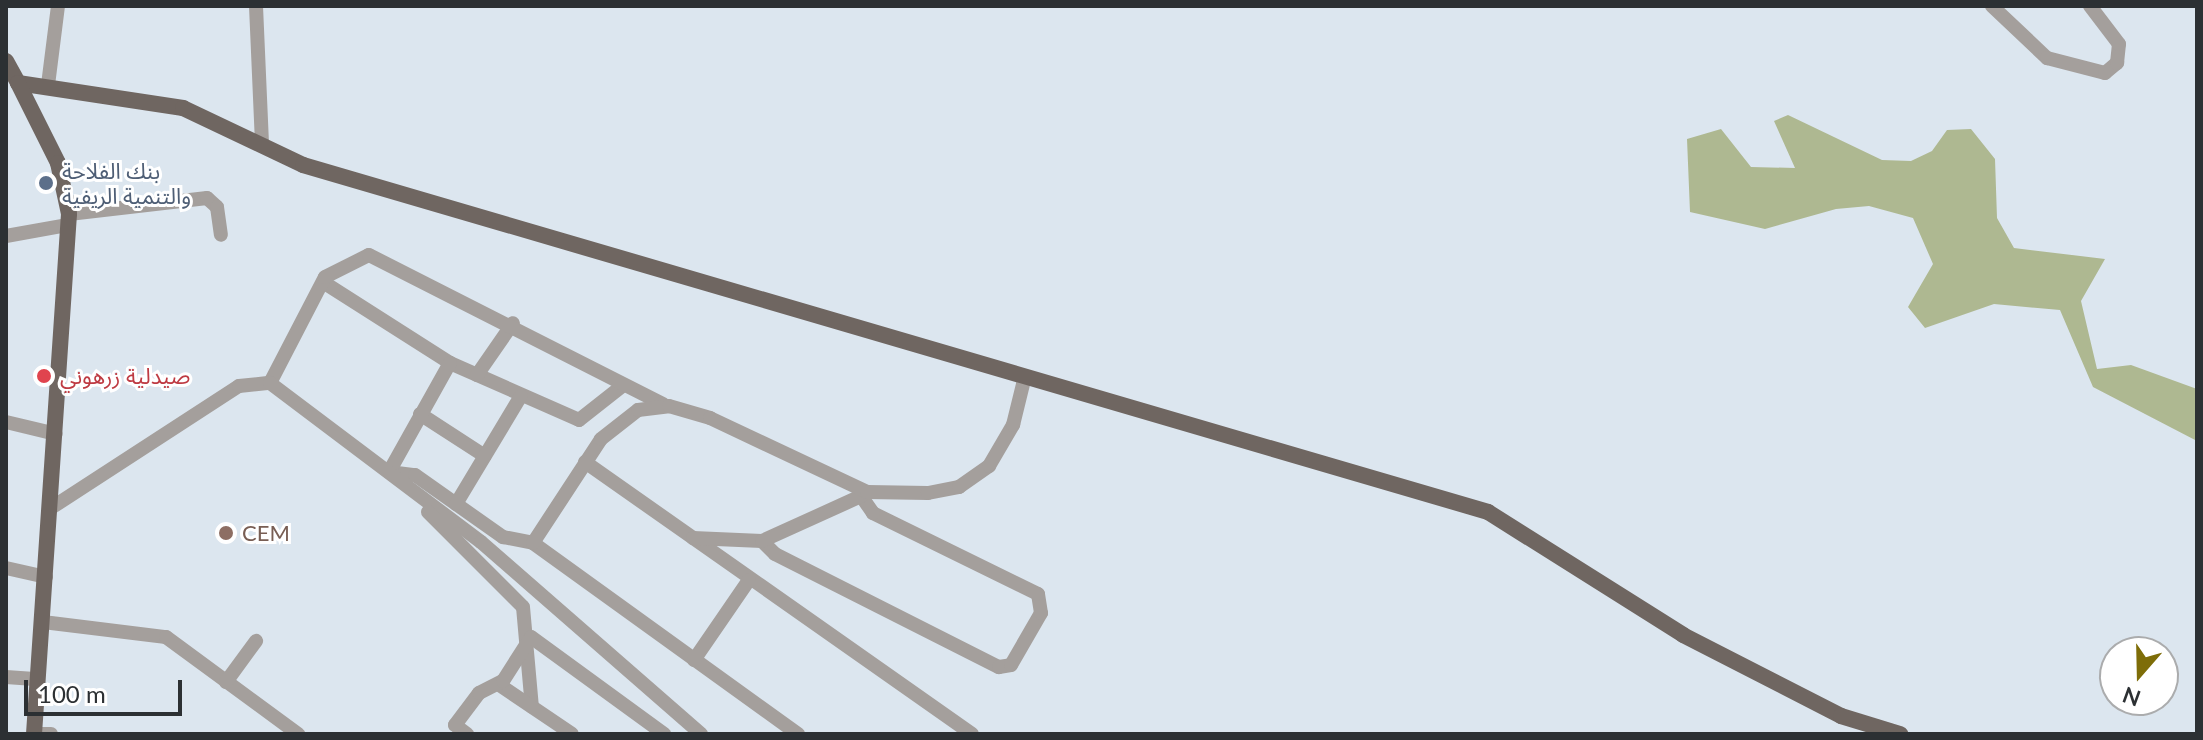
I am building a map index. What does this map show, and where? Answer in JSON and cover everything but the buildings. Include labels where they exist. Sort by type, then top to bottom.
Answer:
[{"type":"main road","points":[[6,61],[58,163],[68,220],[37,734]]},
{"type":"main road","points":[[18,83],[48,85],[183,108],[303,165],[1488,512],[1696,642],[1841,716],[1900,734]]},
{"type":"street","points":[[48,85],[58,6]]},
{"type":"street","points":[[256,6],[262,146]]},
{"type":"street","points":[[1992,6],[2047,58],[2105,73],[2117,63],[2119,44],[2090,6]]},
{"type":"street","points":[[6,236],[68,220],[207,198],[217,207],[221,235]]},
{"type":"street","points":[[270,383],[323,282],[336,267],[376,256],[513,323],[622,386],[669,406],[710,418],[864,494],[873,513],[1038,594],[1041,613],[1011,665],[985,660],[762,541],[693,538]]},
{"type":"street","points":[[323,282],[450,363],[579,420],[622,386]]},
{"type":"street","points":[[477,375],[513,323]]},
{"type":"street","points":[[389,472],[450,363]]},
{"type":"street","points":[[762,541],[864,494],[944,491],[976,479],[1008,437],[1025,376]]},
{"type":"street","points":[[51,508],[239,386],[270,383],[389,472],[701,734]]},
{"type":"street","points":[[456,504],[521,396]]},
{"type":"street","points":[[533,543],[585,462],[623,418],[669,406]]},
{"type":"street","points":[[420,414],[485,456]]},
{"type":"street","points":[[6,422],[56,434]]},
{"type":"street","points":[[585,462],[972,734]]},
{"type":"street","points":[[389,472],[415,475],[503,537],[533,543],[798,734]]},
{"type":"street","points":[[389,472],[523,607],[531,637],[532,707]]},
{"type":"street","points":[[6,568],[46,577]]},
{"type":"street","points":[[694,660],[749,580]]},
{"type":"street","points":[[43,622],[159,634],[298,734]]},
{"type":"street","points":[[467,734],[455,725],[479,693],[498,684],[531,637]]},
{"type":"street","points":[[531,637],[664,734]]},
{"type":"street","points":[[226,682],[256,641]]},
{"type":"street","points":[[6,677],[38,679]]},
{"type":"street","points":[[498,684],[572,734]]},
{"type":"street","points":[[37,734],[51,734]]},
{"type":"green space","points":[[1788,115],[1882,160],[1911,161],[1932,151],[1947,130],[1971,129],[1995,159],[1997,218],[2014,248],[2105,259],[2081,301],[2097,369],[2131,365],[2197,389],[2197,441],[2093,387],[2060,310],[1994,304],[1925,328],[1908,307],[1933,264],[1913,218],[1869,206],[1836,209],[1765,229],[1690,212],[1687,139],[1721,129],[1751,167],[1795,168],[1774,121]]},
{"type":"place","name":"بنك الفلاحة والتنمية الريفية","points":[[46,183]]},
{"type":"place","name":"صيدلية زرهوني","points":[[44,376]]},
{"type":"place","name":"CEM","points":[[226,533]]}]
